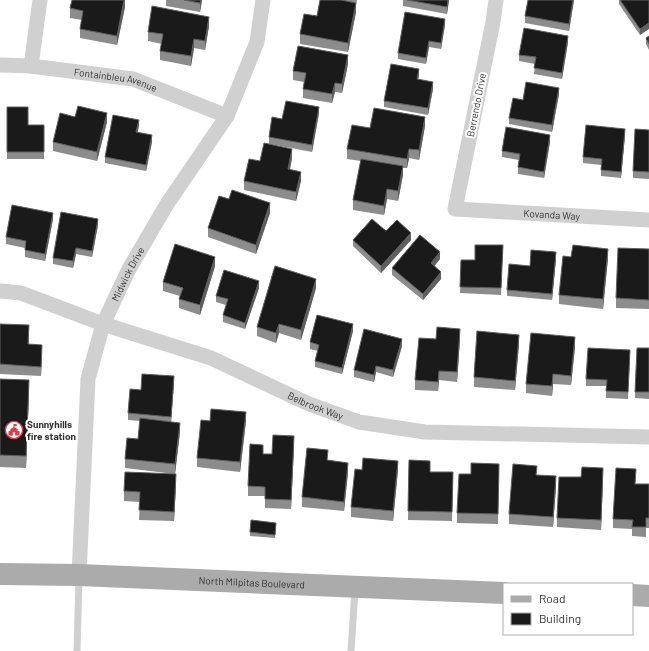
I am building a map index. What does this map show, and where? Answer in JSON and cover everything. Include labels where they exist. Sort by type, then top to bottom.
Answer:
[{"type":"main road","name":"North Milpitas Boulevard","points":[[0,574],[79,575],[503,592]]},
{"type":"main road","points":[[633,595],[649,596]]},
{"type":"street","points":[[31,66],[40,0]]},
{"type":"street","name":"Midwick Drive","points":[[79,575],[88,379],[103,324],[129,269],[167,204],[227,116],[257,42],[263,0]]},
{"type":"street","name":"Berrendo Drive","points":[[455,209],[493,22],[496,0]]},
{"type":"street","name":"Fontainbleu Avenue","points":[[0,65],[31,66],[133,79],[227,116]]},
{"type":"street","name":"Kovanda Way","points":[[455,209],[649,220]]},
{"type":"street","name":"Belbrook Way","points":[[0,291],[21,293],[103,324],[211,358],[309,404],[358,422],[426,432],[649,437]]},
{"type":"lane","points":[[77,651],[79,575]]},
{"type":"lane","points":[[351,651],[355,587]]},
{"type":"building","points":[[72,0],[124,0],[117,36],[80,29],[83,11],[70,8]]},
{"type":"building","points":[[184,0],[201,0],[200,3]]},
{"type":"building","points":[[320,0],[341,0],[356,3],[348,43],[300,34],[304,14],[317,16]]},
{"type":"building","points":[[407,0],[448,0],[447,7]]},
{"type":"building","points":[[528,0],[573,0],[569,24],[525,16]]},
{"type":"building","points":[[620,0],[649,0],[649,23],[640,29]]},
{"type":"building","points":[[152,6],[209,17],[205,41],[194,39],[191,56],[160,51],[163,34],[148,32]]},
{"type":"building","points":[[405,12],[445,19],[441,43],[429,41],[426,58],[398,53]]},
{"type":"building","points":[[524,28],[568,36],[562,73],[534,68],[536,57],[519,55]]},
{"type":"building","points":[[649,36],[649,44],[646,38]]},
{"type":"building","points":[[298,46],[348,55],[342,84],[335,83],[332,94],[303,89],[306,73],[293,71]]},
{"type":"building","points":[[391,64],[419,69],[417,79],[433,82],[428,108],[384,101]]},
{"type":"building","points":[[526,82],[559,88],[552,125],[509,118],[513,98],[523,100]]},
{"type":"building","points":[[286,101],[319,107],[312,145],[269,137],[272,117],[282,119]]},
{"type":"building","points":[[78,106],[107,113],[97,152],[53,142],[60,113],[75,117]]},
{"type":"building","points":[[7,107],[28,107],[28,125],[44,125],[44,152],[7,152]]},
{"type":"building","points":[[374,108],[425,117],[419,150],[409,149],[407,159],[347,149],[352,125],[370,128]]},
{"type":"building","points":[[113,115],[139,120],[136,132],[152,135],[146,165],[105,157]]},
{"type":"building","points":[[586,125],[625,129],[621,172],[601,170],[602,159],[583,157]]},
{"type":"building","points":[[506,127],[550,135],[544,172],[518,167],[520,154],[502,151]]},
{"type":"building","points":[[635,129],[649,130],[649,172],[633,171]]},
{"type":"building","points":[[264,143],[292,149],[288,169],[301,172],[296,192],[244,181],[249,159],[260,161]]},
{"type":"building","points":[[361,159],[403,166],[398,191],[387,189],[384,206],[353,200]]},
{"type":"building","points":[[232,190],[270,203],[256,245],[208,228],[219,196],[229,199]]},
{"type":"building","points":[[12,205],[53,213],[45,254],[25,250],[26,241],[6,237]]},
{"type":"building","points":[[61,212],[98,219],[92,251],[76,248],[73,261],[53,258]]},
{"type":"building","points":[[372,219],[386,231],[397,220],[411,233],[381,266],[353,240]]},
{"type":"building","points":[[420,235],[440,252],[431,263],[441,272],[423,294],[392,268]]},
{"type":"building","points":[[175,244],[215,257],[200,305],[179,299],[183,288],[163,282]]},
{"type":"building","points":[[475,245],[503,245],[501,288],[460,287],[461,260],[475,260]]},
{"type":"building","points":[[573,245],[608,249],[603,299],[559,295],[563,256],[571,257]]},
{"type":"building","points":[[618,248],[649,249],[649,300],[616,298]]},
{"type":"building","points":[[531,250],[556,252],[552,294],[507,290],[509,264],[530,266]]},
{"type":"building","points":[[275,266],[316,279],[301,330],[279,324],[276,333],[257,327]]},
{"type":"building","points":[[224,270],[259,281],[245,323],[223,315],[228,299],[216,296]]},
{"type":"building","points":[[317,315],[353,324],[342,368],[315,361],[319,345],[310,342]]},
{"type":"building","points":[[0,324],[29,325],[28,344],[42,345],[41,367],[0,364]]},
{"type":"building","points":[[437,327],[460,329],[457,372],[439,371],[438,382],[415,380],[419,338],[436,339]]},
{"type":"building","points":[[364,329],[402,339],[393,370],[376,366],[374,375],[354,370]]},
{"type":"building","points":[[477,331],[519,335],[515,381],[474,377]]},
{"type":"building","points":[[531,333],[575,337],[571,376],[553,374],[552,386],[526,384]]},
{"type":"building","points":[[588,348],[630,350],[628,392],[606,391],[607,380],[586,379]]},
{"type":"building","points":[[637,348],[649,348],[649,392],[635,392]]},
{"type":"building","points":[[142,374],[174,376],[171,417],[128,413],[130,389],[141,390]]},
{"type":"building","name":"Sunnyhills fire station","points":[[0,379],[29,380],[26,456],[0,455]]},
{"type":"building","points":[[211,409],[246,412],[240,462],[197,458],[201,420],[210,421]]},
{"type":"building","points":[[140,418],[180,423],[175,464],[125,459],[127,438],[138,439]]},
{"type":"building","points":[[273,435],[294,436],[291,500],[265,499],[265,487],[248,486],[250,444],[263,445],[263,454],[272,454]]},
{"type":"building","points":[[307,448],[328,450],[327,460],[348,463],[344,502],[302,497]]},
{"type":"building","points":[[363,458],[398,461],[393,511],[351,507],[355,469],[362,470]]},
{"type":"building","points":[[409,460],[430,461],[430,472],[453,472],[452,512],[408,511]]},
{"type":"building","points":[[471,463],[499,464],[498,514],[457,513],[459,474],[471,474]]},
{"type":"building","points":[[513,464],[537,466],[536,475],[556,476],[553,517],[509,514]]},
{"type":"building","points":[[582,467],[603,468],[601,520],[557,518],[559,477],[581,477]]},
{"type":"building","points":[[616,468],[636,469],[635,484],[649,484],[649,518],[646,518],[646,527],[632,527],[633,520],[613,519]]},
{"type":"building","points":[[125,472],[176,474],[174,512],[139,510],[140,492],[124,491]]},
{"type":"building","points":[[251,520],[276,523],[275,535],[250,532]]},
{"type":"place","name":"Sunnyhills fire station","points":[[14,430]]}]
